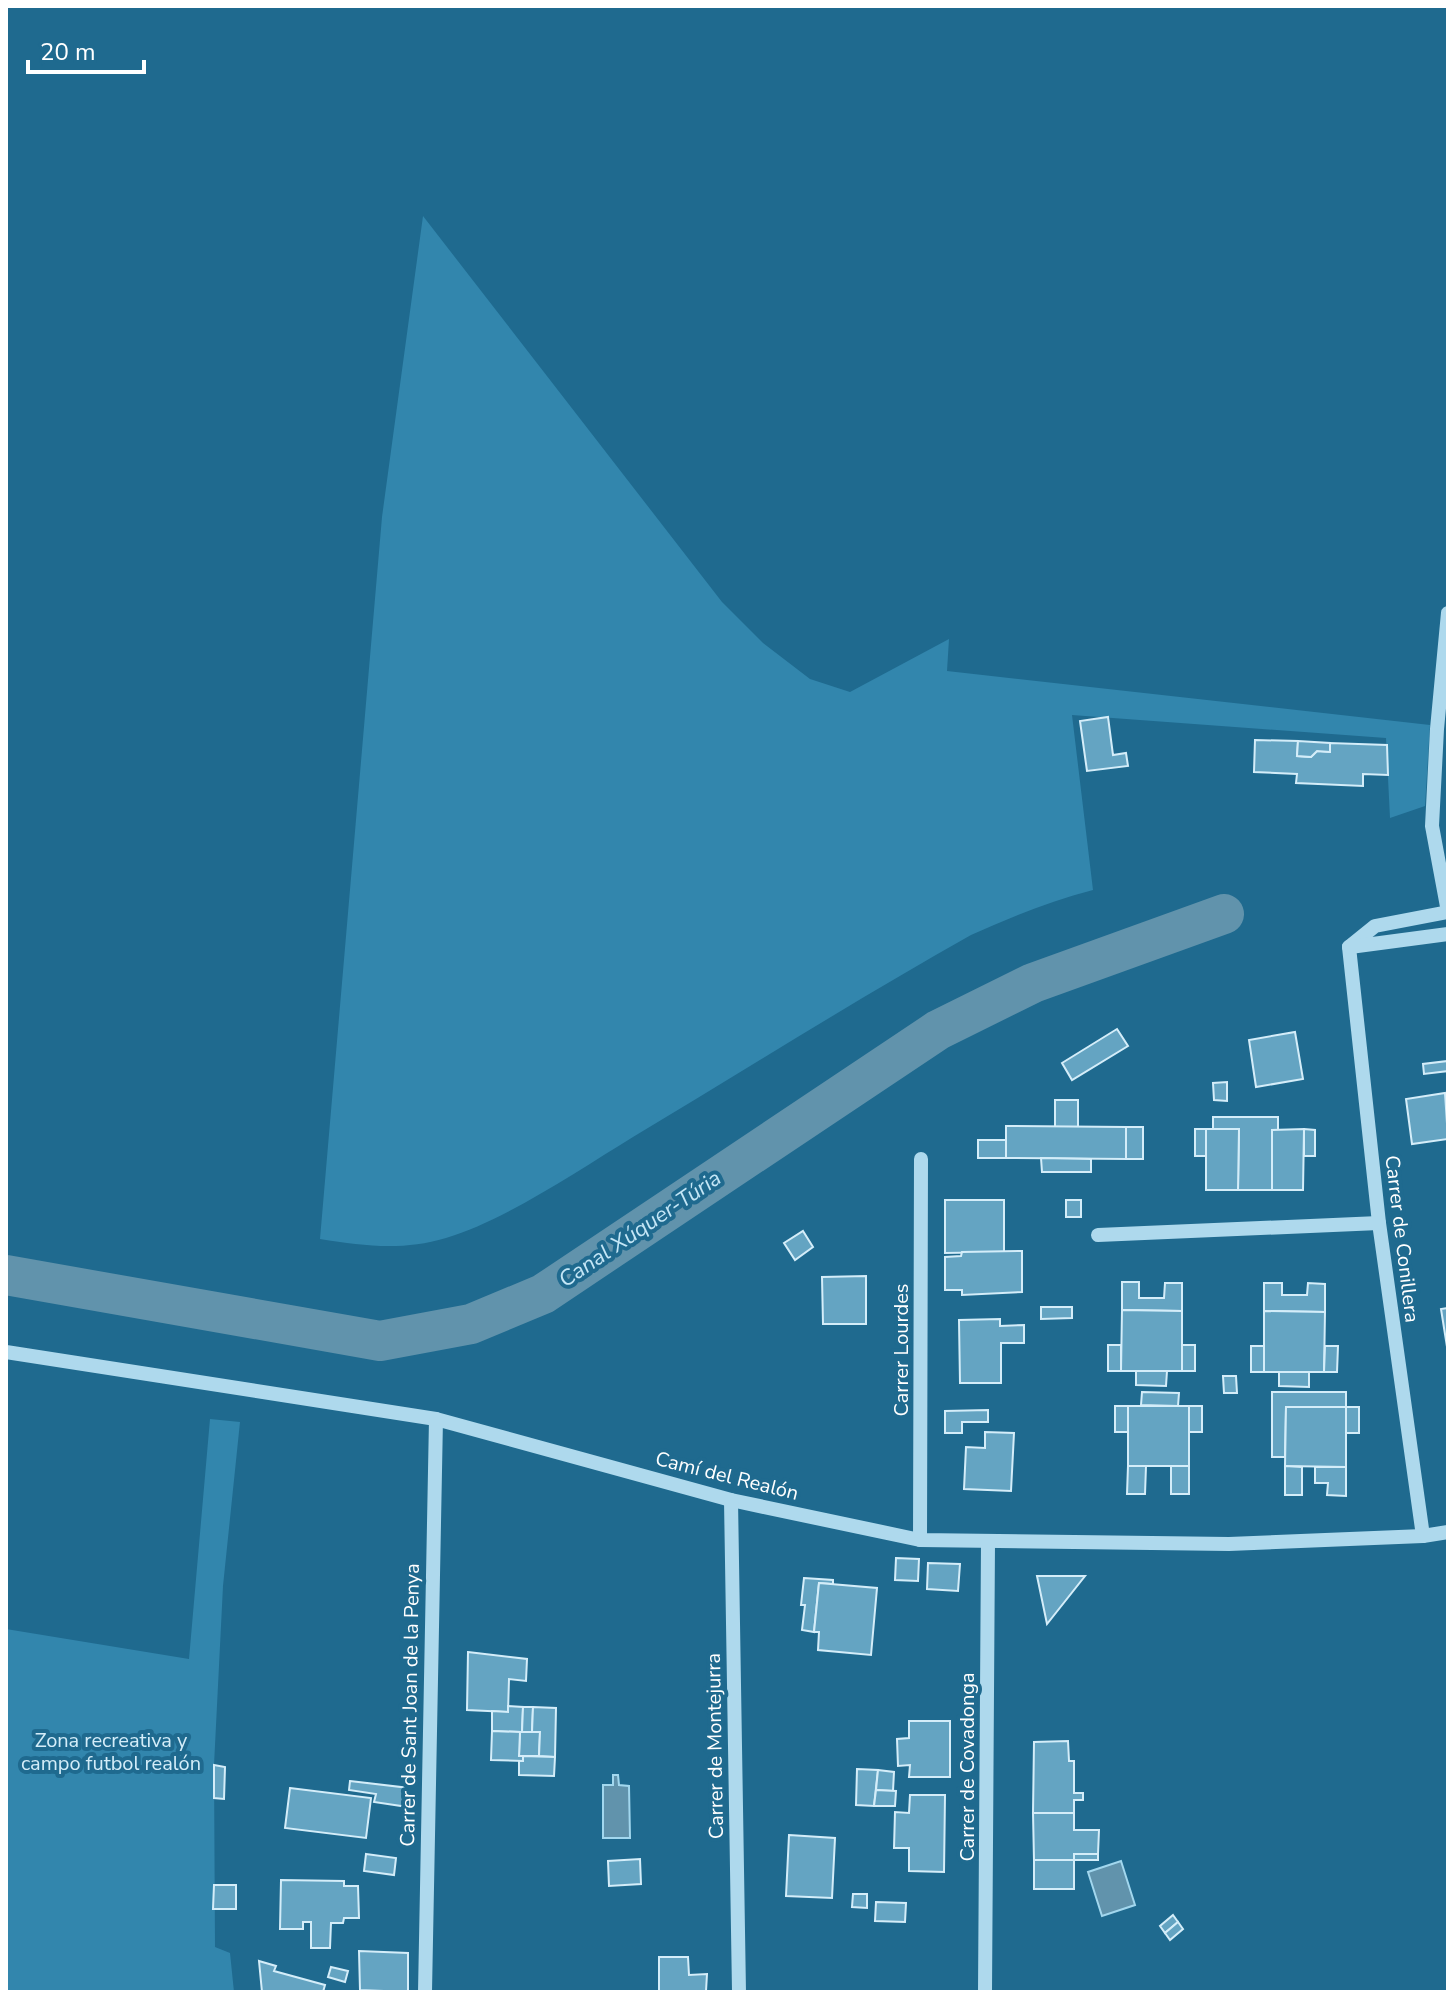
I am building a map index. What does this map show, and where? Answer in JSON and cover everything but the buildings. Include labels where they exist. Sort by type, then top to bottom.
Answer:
[{"type":"street","points":[[1349,947],[1375,926],[1448,912],[1432,826],[1448,613]]},
{"type":"street","points":[[1349,947],[1448,934]]},
{"type":"street","name":"Carrer de Conillera","points":[[1349,947],[1379,1223],[1423,1536]]},
{"type":"street","name":"Carrer Lourdes","points":[[920,1540],[921,1159]]},
{"type":"street","points":[[1098,1235],[1379,1223]]},
{"type":"street","name":"Camí del Realón","points":[[6,1352],[436,1419],[731,1500],[920,1540],[1229,1544],[1423,1536],[1448,1532]]},
{"type":"street","name":"Carrer de Sant Joan de la Penya","points":[[425,1992],[436,1419]]},
{"type":"street","name":"Carrer de Montejurra","points":[[731,1500],[739,1992]]},
{"type":"street","name":"Carrer de Covadonga","points":[[985,1992],[988,1543]]},
{"type":"green space","points":[[423,216],[722,602],[763,643],[810,679],[850,692],[949,639],[947,671],[1430,725],[1425,806],[1390,818],[1386,738],[1072,715],[1093,890],[1031,910],[971,935],[843,1009],[542,1193],[469,1230],[430,1242],[399,1246],[320,1239],[382,517]]},
{"type":"green space","name":"Zona recreativa y campo futbol realón","points":[[210,1419],[240,1422],[223,1586],[214,1765],[215,1947],[230,1953],[234,1992],[6,1992],[6,1629],[189,1659]]},
{"type":"shaded area","points":[[613,1775],[618,1775],[619,1785],[629,1786],[630,1838],[603,1838],[603,1785],[613,1785]]},
{"type":"shaded area","points":[[1121,1861],[1135,1905],[1102,1916],[1088,1872]]},
{"type":"waterway","name":"Canal Xúquer-Túria","points":[[6,1275],[380,1341],[471,1324],[543,1294],[938,1030],[1033,983],[1224,914]]}]
